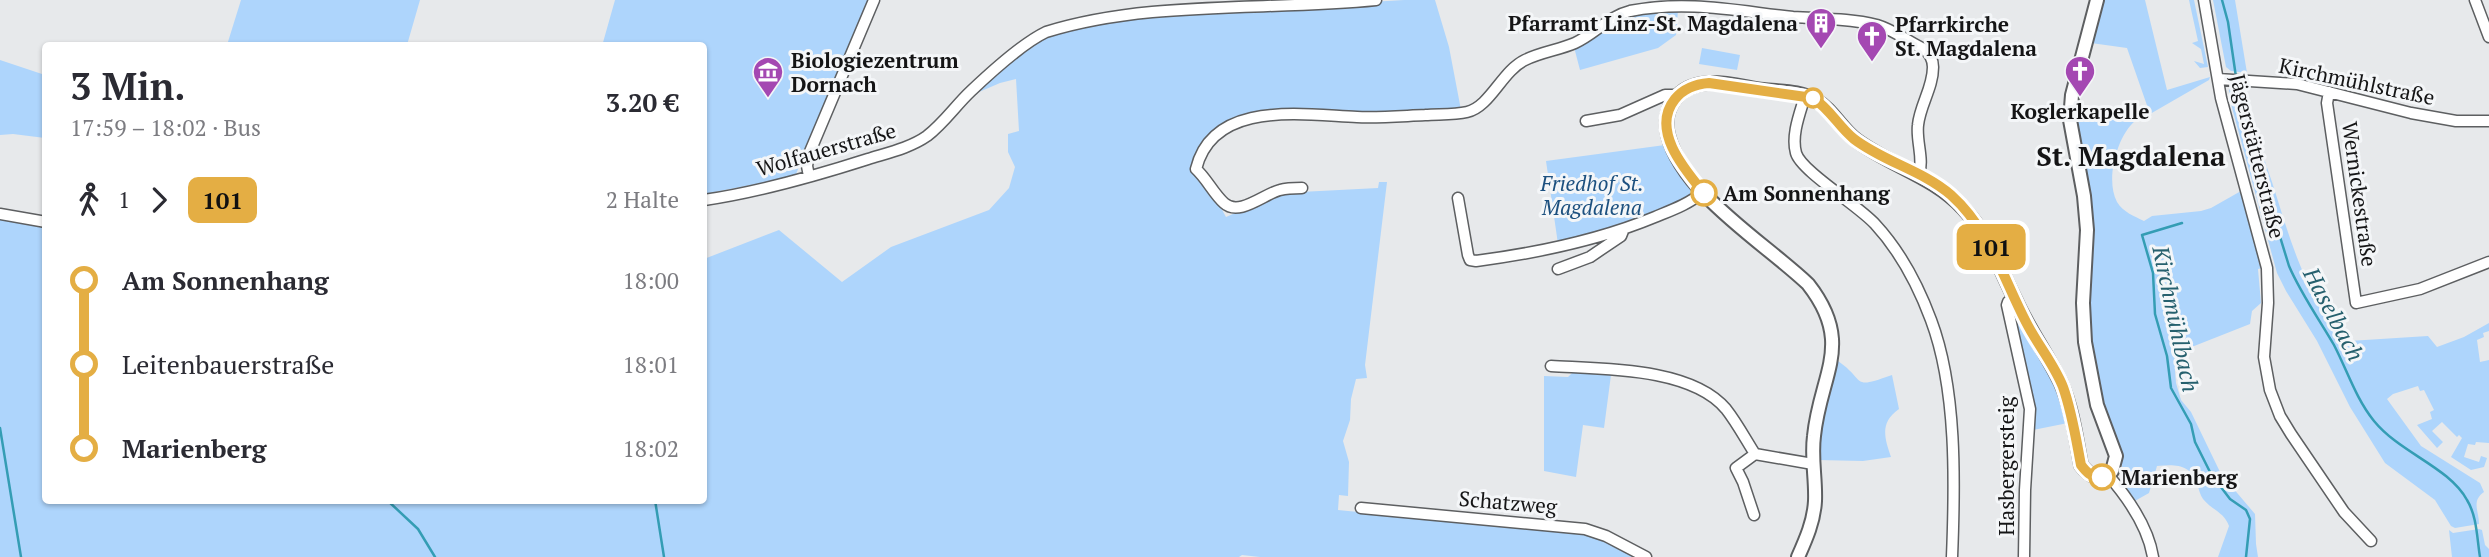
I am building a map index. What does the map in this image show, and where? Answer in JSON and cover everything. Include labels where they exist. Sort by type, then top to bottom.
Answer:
[{"type":"street","points":[[809,176],[809,154],[874,0]]},
{"type":"street","name":"Wolfauerstraße","points":[[707,199],[809,176],[918,142],[941,124],[971,91],[1033,39],[1068,24],[1116,11],[1176,2],[1325,3],[1376,0]]},
{"type":"street","points":[[1798,557],[1814,511],[1815,426],[1830,372],[1833,349],[1829,321],[1808,284],[1703,192],[1681,161],[1668,134],[1668,113],[1676,97],[1691,87],[1709,83],[1805,96],[1825,107],[1842,128],[1862,144],[1919,174],[1950,195],[1977,223],[1989,242],[2014,298],[2062,385],[2081,465],[2094,477],[2108,475],[2115,464],[2116,456],[2097,405],[2084,342],[2082,303],[2087,230],[2084,196],[2070,120],[2073,95],[2097,0]]},
{"type":"street","name":"Jägerstätterstraße","points":[[2204,0],[2226,118],[2267,268],[2269,303],[2264,357],[2270,390],[2280,416],[2297,444],[2344,512],[2371,541]]},
{"type":"street","points":[[2474,0],[2489,37]]},
{"type":"street","points":[[1302,188],[1280,190],[1232,208],[1222,202],[1205,177],[1196,169],[1206,144],[1220,131],[1263,116],[1298,113],[1360,118],[1467,112],[1484,101],[1518,63],[1578,42],[1619,15],[1668,6],[1732,8],[1789,16],[1840,18],[1899,33],[1929,52],[1933,64],[1917,133],[1921,166],[1919,174]]},
{"type":"street","name":"Kirchmühlstraße","points":[[2218,79],[2297,84],[2411,113],[2456,121],[2489,121]]},
{"type":"street","name":"Wernickestraße","points":[[2329,92],[2327,103],[2356,303],[2420,289],[2489,262]]},
{"type":"street","points":[[1586,121],[1620,115],[1665,95],[1673,94],[1676,97]]},
{"type":"street","points":[[1805,96],[1796,129],[1796,154],[1810,171],[1872,221],[1894,246],[1924,302],[1939,343],[1947,396],[1954,479],[1952,557]]},
{"type":"street","points":[[1458,198],[1468,255],[1470,260],[1476,261],[1566,246],[1623,230],[1680,207],[1703,192]]},
{"type":"street","points":[[0,214],[42,221]]},
{"type":"street","points":[[1558,269],[1590,257],[1621,236],[1623,230]]},
{"type":"street","name":"Hasbergersteig","points":[[2014,298],[2007,306],[2030,409],[2025,479],[2024,557]]},
{"type":"street","points":[[1551,366],[1623,371],[1690,385],[1704,392],[1725,409],[1755,454]]},
{"type":"street","points":[[1754,515],[1736,468],[1755,454],[1813,464]]},
{"type":"street","points":[[2108,475],[2122,491],[2142,524],[2153,557]]},
{"type":"street","name":"Schatzweg","points":[[1361,508],[1585,529],[1606,536],[1646,557]]},
{"type":"green space","points":[[241,0],[420,0],[408,42],[228,42]]},
{"type":"green space","name":"Biologiezentrum Dornach","points":[[615,0],[870,0],[796,174],[707,193],[707,42],[603,42]]},
{"type":"green space","points":[[1435,0],[1449,47],[1461,110],[1232,122],[1197,157],[1226,217],[1281,193],[1378,188],[1379,182],[1387,182],[1365,365],[1367,378],[1356,379],[1351,399],[1350,420],[1343,441],[1349,462],[1348,496],[1339,495],[1338,510],[1580,534],[1606,541],[1637,557],[0,557],[0,218],[42,225],[42,504],[707,504],[707,258],[779,230],[842,282],[891,247],[989,210],[1009,188],[1015,167],[1008,152],[1008,134],[1019,131],[1016,79],[972,95],[1036,40],[1101,18]]},
{"type":"green space","points":[[2101,0],[2145,0],[2167,90],[2210,77],[2209,80],[2150,114],[2127,48],[2091,43]]},
{"type":"green space","points":[[2189,0],[2194,0],[2208,67],[2200,68],[2194,61],[2204,64],[2201,49],[2192,43],[2198,41]]},
{"type":"green space","points":[[2213,0],[2235,0],[2247,73],[2231,71],[2226,67]]},
{"type":"green space","points":[[1678,10],[1676,35],[1658,48],[1580,70],[1574,47],[1617,19],[1634,14]]},
{"type":"green space","points":[[1702,48],[1740,55],[1737,70],[1699,64]]},
{"type":"green space","points":[[0,60],[42,74],[42,138],[0,135]]},
{"type":"green space","points":[[2245,89],[2253,124],[2285,225],[2310,287],[2334,324],[2349,341],[2428,336],[2437,347],[2464,337],[2489,323],[2489,331],[2477,340],[2480,362],[2489,360],[2489,443],[2468,444],[2464,457],[2479,462],[2481,456],[2487,458],[2484,467],[2471,470],[2451,457],[2462,438],[2459,435],[2457,437],[2442,422],[2432,431],[2443,442],[2437,448],[2417,425],[2432,419],[2430,412],[2434,410],[2424,390],[2420,391],[2418,386],[2393,394],[2387,399],[2421,446],[2480,483],[2484,492],[2477,503],[2479,524],[2455,528],[2451,526],[2435,500],[2385,463],[2350,407],[2317,341],[2277,273],[2231,104],[2229,90]]},
{"type":"green space","points":[[2080,110],[2096,116],[2135,121],[2118,147],[2112,182],[2119,205],[2136,217],[2144,221],[2152,216],[2201,211],[2241,191],[2262,268],[2258,269],[2261,303],[2252,311],[2250,324],[2179,352],[2175,371],[2181,400],[2191,412],[2221,474],[2255,514],[2258,557],[2218,557],[2229,526],[2224,517],[2203,499],[2194,477],[2186,469],[2170,465],[2157,466],[2149,493],[2133,502],[2123,483],[2121,452],[2100,394],[2090,348],[2076,114]]},
{"type":"green space","name":"Friedhof St. Magdalena","points":[[1665,145],[1671,160],[1691,190],[1689,197],[1629,224],[1558,244],[1546,161]]},
{"type":"green space","points":[[2011,309],[2050,375],[2068,423],[2033,430]]},
{"type":"green space","points":[[1838,361],[1860,381],[1870,382],[1892,375],[1899,409],[1889,419],[1885,430],[1891,457],[1863,461],[1818,460],[1818,432]]},
{"type":"green space","points":[[1574,371],[1611,375],[1604,428],[1583,425],[1576,477],[1544,471],[1544,376],[1568,377]]},
{"type":"green space","points":[[2449,530],[2453,533],[2482,530],[2485,545],[2489,549],[2489,557],[2452,557]]},
{"type":"waterway","name":"Haselbach","points":[[2222,0],[2236,77]]},
{"type":"waterway","name":"Haselbach","points":[[2237,83],[2242,113],[2294,276],[2374,421],[2397,442],[2449,478],[2467,500],[2475,520],[2480,557]]},
{"type":"waterway","name":"Kirchmühlbach","points":[[2182,223],[2142,235],[2153,273],[2155,314],[2167,356],[2171,388],[2191,424],[2195,442],[2211,474],[2230,499],[2246,510],[2250,519],[2246,557]]},
{"type":"waterway","points":[[0,428],[21,557]]},
{"type":"waterway","points":[[391,504],[418,529],[435,557]]},
{"type":"waterway","points":[[656,504],[664,557]]},
{"type":"bus line","name":"101","points":[[1704,193],[1671,144],[1666,120],[1671,104],[1681,92],[1699,84],[1709,83],[1813,98],[1825,107],[1842,128],[1869,149],[1935,184],[1964,209],[1989,242],[2023,317],[2062,385],[2081,465],[2094,477],[2102,477]]},
{"type":"place","name":"Pfarramt Linz-St. Magdalena","points":[[1821,50]]},
{"type":"place","name":"Pfarrkirche St. Magdalena","points":[[1872,63]]},
{"type":"place","name":"Koglerkapelle","points":[[2080,98]]},
{"type":"place","name":"Biologiezentrum Dornach","points":[[768,99]]},
{"type":"place","name":"Am Sonnenhang","points":[[1704,193]]},
{"type":"place","name":"Marienberg","points":[[2102,477]]},
{"type":"district","name":"St. Magdalena","points":[[2131,155]]}]
